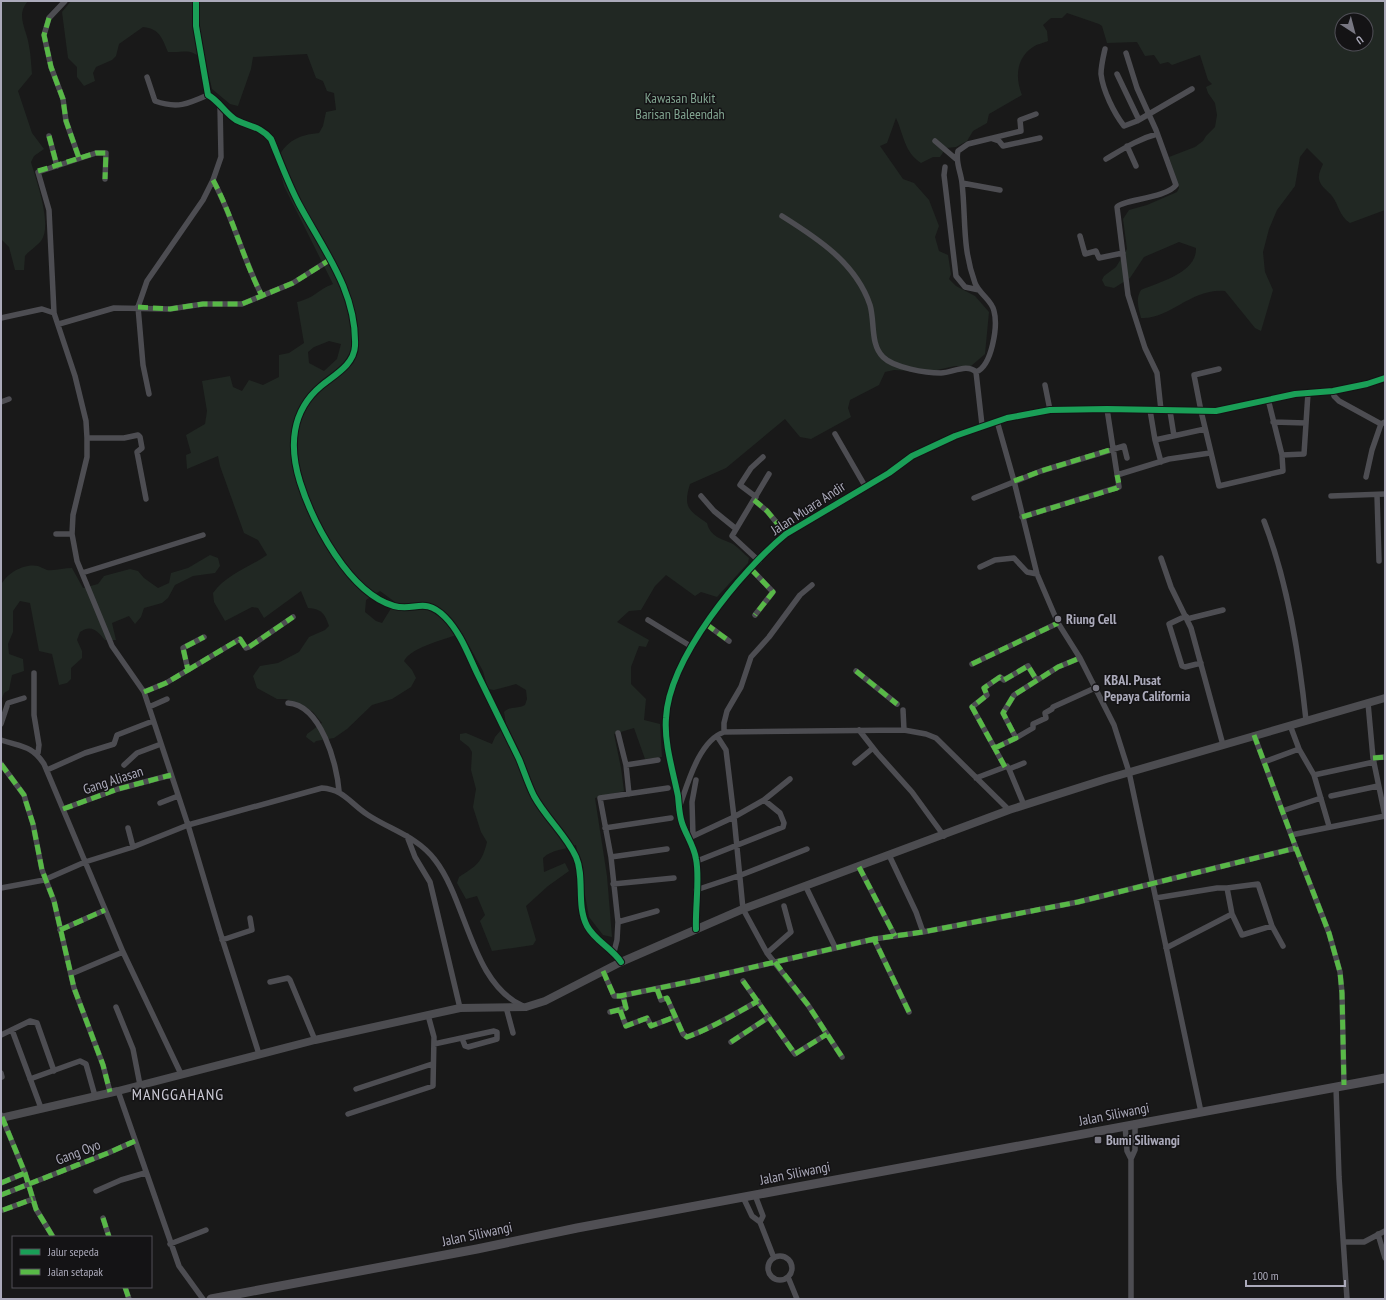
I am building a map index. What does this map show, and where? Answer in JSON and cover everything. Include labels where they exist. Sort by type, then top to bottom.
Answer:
[{"type":"main road","points":[[1,1116],[140,1085],[315,1040],[460,1008],[526,1007],[545,1001],[621,962],[743,909],[944,836],[1009,810],[1129,772],[1290,724],[1385,698]]},
{"type":"main road","name":"Jalan Siliwangi","points":[[212,1299],[1125,1125],[1385,1078]]},
{"type":"street","points":[[65,1],[49,18],[44,36],[51,67],[63,99],[66,121],[79,158]]},
{"type":"street","points":[[196,1],[196,26],[208,95]]},
{"type":"street","points":[[1105,49],[1102,64],[1102,78],[1115,112],[1124,126],[1139,120],[1192,89]]},
{"type":"street","points":[[1126,53],[1137,88],[1150,114],[1176,187],[1142,200],[1119,204],[1117,207],[1128,295],[1145,348],[1158,375],[1161,410]]},
{"type":"street","points":[[1117,74],[1139,120]]},
{"type":"street","points":[[147,77],[155,101],[174,105],[187,104],[208,95]]},
{"type":"street","points":[[208,95],[215,99],[236,119],[255,126],[271,139],[298,202],[342,281],[353,318],[355,348],[349,363],[318,388],[302,406],[293,433],[294,455],[301,482],[323,535],[334,555],[353,576],[378,599],[394,606],[404,607],[418,605],[433,607],[451,624],[467,651],[519,759],[533,794],[578,860],[584,918],[588,929],[599,941],[614,952],[621,962]]},
{"type":"street","points":[[149,394],[143,365],[138,307],[147,281],[203,200],[213,180],[221,157],[220,105]]},
{"type":"street","points":[[976,372],[982,368],[990,354],[994,316],[992,306],[979,290],[975,282],[964,244],[962,183],[956,159],[958,150],[968,144],[992,139],[1021,130],[1020,120],[1036,114]]},
{"type":"street","points":[[1106,159],[1145,137],[1157,134]]},
{"type":"street","points":[[49,136],[58,166]]},
{"type":"street","points":[[992,139],[998,141],[1003,146],[1040,138]]},
{"type":"street","points":[[935,141],[956,159]]},
{"type":"street","points":[[1127,146],[1136,166]]},
{"type":"street","points":[[105,179],[106,153],[96,153],[38,172],[49,210],[54,313],[59,324],[77,385],[86,422],[87,457],[75,505],[72,534],[74,551],[112,646],[144,692],[189,827],[222,940],[259,1054]]},
{"type":"street","points":[[945,167],[944,175],[956,276],[965,287],[979,290]]},
{"type":"street","points":[[213,180],[222,198],[236,237],[248,262],[250,273],[262,296]]},
{"type":"street","points":[[962,183],[1000,190]]},
{"type":"street","points":[[782,216],[803,227],[828,247],[860,284],[870,307],[877,348],[887,360],[903,367],[936,373],[968,368],[976,372]]},
{"type":"street","points":[[1080,236],[1085,254],[1096,251],[1099,258],[1123,253]]},
{"type":"street","points":[[59,324],[114,308],[138,307],[164,309],[203,304],[242,304],[293,283],[331,259]]},
{"type":"street","points":[[3,318],[42,309],[54,313]]},
{"type":"street","points":[[1219,369],[1194,375],[1210,453],[1219,486],[1282,472],[1284,470],[1282,455],[1268,399]]},
{"type":"street","points":[[976,372],[982,425]]},
{"type":"street","name":"Jalan Muara Andir","points":[[696,929],[697,861],[691,837],[682,823],[667,736],[666,718],[669,700],[682,664],[706,624],[758,561],[786,534],[889,473],[912,456],[982,425],[1050,410],[1107,409],[1216,411],[1268,399],[1333,391],[1367,384],[1385,378]]},
{"type":"street","points":[[1044,385],[1050,410]]},
{"type":"street","points":[[1333,391],[1334,396],[1339,401],[1383,423],[1372,450],[1366,477]]},
{"type":"street","points":[[1282,455],[1304,454],[1308,393]]},
{"type":"street","points":[[1,402],[9,400]]},
{"type":"street","points":[[1022,517],[1117,488],[1119,484],[1107,409]]},
{"type":"street","points":[[1150,410],[1155,440],[1161,462]]},
{"type":"street","points":[[1170,411],[1174,436]]},
{"type":"street","points":[[998,421],[1037,574],[1058,623],[1080,658],[1114,725],[1129,772],[1201,1112]]},
{"type":"street","points":[[1273,422],[1306,423]]},
{"type":"street","points":[[1155,440],[1205,429]]},
{"type":"street","points":[[835,434],[865,486]]},
{"type":"street","points":[[87,438],[124,438],[138,435],[140,437],[142,448],[137,452],[146,499]]},
{"type":"street","points":[[974,498],[1041,470],[1113,449],[1125,446],[1127,458]]},
{"type":"street","points":[[1117,475],[1161,462],[1210,453]]},
{"type":"street","points":[[763,457],[751,468],[740,485],[767,511],[786,534]]},
{"type":"street","points":[[758,561],[733,537],[736,528],[769,474]]},
{"type":"street","points":[[1377,494],[1379,561]]},
{"type":"street","points":[[1331,496],[1385,494]]},
{"type":"street","points":[[701,496],[714,512],[736,528]]},
{"type":"street","points":[[1264,521],[1275,550],[1296,641],[1306,720]]},
{"type":"street","points":[[56,534],[72,534]]},
{"type":"street","points":[[82,573],[203,535]]},
{"type":"street","points":[[980,567],[995,560],[1014,558],[1027,572],[1037,574]]},
{"type":"street","points":[[1160,558],[1171,587],[1187,618],[1201,663],[1222,745]]},
{"type":"street","points":[[751,569],[773,592],[755,615]]},
{"type":"street","points":[[724,732],[724,723],[727,711],[741,687],[751,657],[769,637],[800,595],[812,585]]},
{"type":"street","points":[[1201,663],[1186,667],[1182,666],[1170,624],[1187,618],[1223,610]]},
{"type":"street","points":[[144,692],[166,683],[240,639],[246,648],[249,647],[293,617]]},
{"type":"street","points":[[648,620],[692,647]]},
{"type":"street","points":[[972,664],[1058,623]]},
{"type":"street","points":[[706,624],[729,641]]},
{"type":"street","points":[[188,670],[183,648],[204,637]]},
{"type":"street","points":[[1016,738],[1003,712],[1011,698],[1036,679],[1058,667],[1080,658]]},
{"type":"street","points":[[1024,805],[1007,768],[972,707],[987,696],[984,688],[1000,677],[1004,680],[1026,666],[1031,668],[1036,679]]},
{"type":"street","points":[[856,671],[897,704]]},
{"type":"street","points":[[34,673],[34,715],[39,745],[38,753]]},
{"type":"street","points":[[995,748],[1033,728],[1033,724],[1046,718],[1045,713],[1052,709],[1052,707],[1095,688]]},
{"type":"street","points":[[1,724],[8,703],[24,698]]},
{"type":"street","points":[[149,707],[167,699]]},
{"type":"street","points":[[288,703],[307,710],[312,714],[320,728],[334,763],[339,791]]},
{"type":"street","points":[[1291,835],[1329,826],[1385,816],[1373,760],[1368,703]]},
{"type":"street","points":[[903,710],[904,730]]},
{"type":"street","points":[[47,770],[85,753],[113,744],[119,734],[153,721]]},
{"type":"street","points":[[1290,724],[1299,749],[1314,775],[1329,826]]},
{"type":"street","points":[[859,730],[912,792],[944,836]]},
{"type":"street","points":[[680,805],[701,754],[717,736],[724,732],[904,730],[926,734],[936,738],[1009,810]]},
{"type":"street","points":[[618,733],[626,765],[629,794]]},
{"type":"street","points":[[1254,735],[1291,835],[1330,933],[1340,972],[1342,993],[1339,1177],[1347,1299]]},
{"type":"street","points":[[717,736],[726,750],[738,845],[743,909],[774,962],[808,1005],[842,1057]]},
{"type":"street","points":[[1,740],[31,748],[38,753],[47,770],[123,952],[181,1074]]},
{"type":"street","points":[[124,765],[137,753],[161,744]]},
{"type":"street","points":[[855,763],[873,748]]},
{"type":"street","points":[[1264,762],[1299,749]]},
{"type":"street","points":[[1314,775],[1385,757]]},
{"type":"street","points":[[626,765],[658,760]]},
{"type":"street","points":[[976,778],[1024,762]]},
{"type":"street","points":[[1,764],[24,795],[44,880],[54,902],[74,988],[103,1065],[135,1141],[170,1244],[179,1266],[204,1299]]},
{"type":"street","name":"Gang Aliasan","points":[[63,809],[118,788],[171,775]]},
{"type":"street","points":[[696,780],[692,802],[691,837],[734,817],[764,800],[790,779]]},
{"type":"street","points":[[1331,796],[1378,786]]},
{"type":"street","points":[[1,888],[44,880],[189,827],[306,794],[322,788],[339,791],[369,816],[407,835],[428,851],[447,877],[468,934],[494,982],[509,998],[526,1007]]},
{"type":"street","points":[[614,952],[617,940],[618,922],[611,857],[600,798],[668,788]]},
{"type":"street","points":[[160,803],[178,796]]},
{"type":"street","points":[[1282,811],[1321,798]]},
{"type":"street","points":[[697,861],[784,825],[780,813],[764,800]]},
{"type":"street","points":[[605,828],[671,818]]},
{"type":"street","points":[[128,828],[133,847]]},
{"type":"street","points":[[407,835],[415,857],[430,882],[460,1008]]},
{"type":"street","points":[[603,971],[614,996],[623,996],[835,947],[874,939],[923,932],[1078,902],[1296,848]]},
{"type":"street","points":[[611,857],[668,849]]},
{"type":"street","points":[[696,890],[740,876],[808,849]]},
{"type":"street","points":[[889,855],[916,912],[923,932]]},
{"type":"street","points":[[859,867],[895,936]]},
{"type":"street","points":[[613,884],[674,878]]},
{"type":"street","points":[[1156,898],[1217,888],[1258,884],[1272,926],[1283,946]]},
{"type":"street","points":[[806,887],[835,947]]},
{"type":"street","points":[[1227,888],[1232,914],[1242,935],[1272,926]]},
{"type":"street","points":[[768,953],[791,932],[784,906]]},
{"type":"street","points":[[60,930],[105,910]]},
{"type":"street","points":[[618,922],[656,911]]},
{"type":"street","points":[[1166,948],[1232,914]]},
{"type":"street","points":[[222,940],[252,930],[250,918]]},
{"type":"street","points":[[874,939],[910,1012]]},
{"type":"street","points":[[71,974],[123,952]]},
{"type":"street","points":[[270,982],[288,978],[290,980],[315,1040]]},
{"type":"street","points":[[743,982],[758,1001],[794,1054],[827,1034]]},
{"type":"street","points":[[657,989],[660,1000],[667,998],[683,1034],[687,1037],[716,1023],[723,1022],[758,1001]]},
{"type":"street","points":[[610,1012],[626,1008],[623,996]]},
{"type":"street","points":[[116,1007],[133,1049],[140,1085]]},
{"type":"street","points":[[506,1007],[513,1034]]},
{"type":"street","points":[[620,1010],[626,1026],[647,1018],[651,1026],[675,1017]]},
{"type":"street","points":[[348,1114],[433,1086],[432,1064],[434,1037],[428,1015]]},
{"type":"street","points":[[731,1042],[769,1017]]},
{"type":"street","points":[[1,1035],[30,1021],[37,1022],[54,1071]]},
{"type":"street","points":[[12,1030],[41,1108]]},
{"type":"street","points":[[434,1044],[494,1031],[497,1032],[497,1039],[468,1047],[465,1046],[462,1038]]},
{"type":"street","points":[[30,1078],[83,1061],[86,1064],[94,1096]]},
{"type":"street","points":[[356,1089],[432,1064]]},
{"type":"street","points":[[1,1116],[25,1173],[37,1211],[53,1236]]},
{"type":"street","points":[[1131,1299],[1131,1159],[1135,1150],[1135,1124]]},
{"type":"street","points":[[1125,1125],[1127,1151],[1131,1159]]},
{"type":"street","name":"Gang Oyo","points":[[1,1194],[108,1153],[135,1141]]},
{"type":"street","points":[[1,1183],[25,1173]]},
{"type":"street","points":[[96,1191],[122,1180],[145,1173]]},
{"type":"street","points":[[754,1195],[763,1216],[760,1222]]},
{"type":"street","points":[[743,1197],[752,1216],[760,1222],[774,1258]]},
{"type":"street","points":[[3,1210],[33,1199]]},
{"type":"street","points":[[103,1218],[109,1236]]},
{"type":"street","points":[[170,1244],[206,1230]]},
{"type":"street","points":[[1344,1242],[1364,1242],[1385,1231]]},
{"type":"street","points":[[1378,1234],[1385,1258]]},
{"type":"street","points":[[782,1256],[791,1262],[792,1270],[788,1277],[778,1280],[769,1274],[768,1266],[774,1258],[782,1256]]},
{"type":"street","points":[[788,1277],[797,1299]]},
{"type":"street","points":[[125,1288],[129,1299]]},
{"type":"green space","points":[[1,1],[28,1],[22,12],[22,17],[30,49],[32,74],[18,91],[32,133],[44,149],[34,156],[31,162],[42,202],[45,224],[44,234],[41,241],[25,256],[24,270],[15,270],[9,247],[1,239]]},
{"type":"green space","name":"Kawasan Bukit Barisan Baleendah","points":[[71,1],[1385,1],[1385,210],[1350,223],[1346,220],[1341,214],[1332,196],[1320,182],[1319,175],[1323,164],[1307,148],[1300,157],[1295,186],[1277,210],[1269,229],[1263,252],[1265,272],[1273,290],[1261,331],[1255,328],[1225,291],[1213,291],[1201,294],[1161,314],[1141,318],[1138,297],[1141,290],[1167,280],[1184,270],[1195,257],[1196,248],[1179,242],[1144,257],[1130,278],[1114,288],[1105,286],[1102,280],[1104,276],[1116,267],[1127,249],[1123,219],[1129,210],[1147,205],[1177,192],[1179,188],[1169,157],[1195,147],[1203,141],[1215,127],[1217,115],[1215,103],[1206,87],[1212,84],[1208,80],[1200,55],[1172,65],[1168,62],[1160,64],[1154,55],[1145,56],[1137,42],[1107,43],[1102,26],[1067,13],[1062,18],[1051,18],[1043,25],[1047,31],[1048,41],[1035,46],[1023,57],[1018,69],[1018,82],[1022,95],[989,114],[987,123],[973,131],[967,141],[956,147],[946,148],[940,157],[933,157],[921,163],[911,154],[905,143],[896,118],[887,143],[880,146],[903,179],[914,183],[929,200],[939,226],[935,237],[939,251],[948,255],[951,274],[949,279],[956,286],[975,296],[989,312],[985,354],[971,366],[955,366],[928,372],[894,370],[885,372],[879,385],[850,400],[848,408],[851,417],[811,439],[800,437],[785,419],[726,468],[690,484],[687,503],[691,511],[707,523],[713,534],[733,544],[749,558],[748,563],[717,597],[701,592],[695,596],[666,575],[655,586],[641,610],[629,611],[617,622],[649,640],[646,647],[639,646],[631,667],[631,684],[646,699],[644,720],[660,724],[662,757],[645,759],[634,728],[614,734],[624,791],[595,798],[607,876],[612,937],[603,935],[589,917],[576,845],[554,851],[543,858],[544,872],[565,863],[569,871],[548,886],[526,906],[536,940],[533,945],[492,951],[480,921],[485,915],[477,896],[466,899],[457,883],[459,877],[478,863],[483,855],[487,842],[481,832],[473,807],[476,789],[471,770],[472,752],[469,747],[460,740],[460,734],[466,733],[492,744],[495,737],[506,724],[504,712],[508,709],[525,705],[527,699],[526,690],[516,684],[494,690],[488,689],[483,671],[462,633],[430,644],[408,656],[404,661],[412,670],[416,678],[411,687],[392,699],[372,705],[347,729],[334,738],[316,741],[314,743],[306,737],[307,734],[322,723],[313,712],[302,705],[286,699],[277,699],[257,688],[253,676],[260,666],[278,663],[299,652],[309,637],[325,630],[329,626],[326,618],[320,611],[308,608],[301,591],[264,618],[258,608],[252,607],[225,621],[214,602],[213,593],[231,576],[267,555],[258,540],[244,533],[220,466],[218,456],[187,469],[186,455],[191,453],[186,435],[205,424],[207,411],[202,381],[230,376],[233,387],[242,391],[249,380],[263,385],[279,377],[279,355],[289,353],[304,343],[297,302],[312,296],[333,284],[284,186],[277,160],[284,148],[294,140],[305,135],[319,133],[323,126],[326,112],[336,110],[334,93],[327,91],[323,81],[316,78],[307,54],[253,57],[251,69],[238,106],[230,104],[212,89],[205,60],[190,52],[168,52],[162,38],[157,32],[143,27],[119,44],[116,56],[112,60],[96,67],[93,73],[95,81],[84,86],[77,77],[77,67],[68,58],[62,12]],"holes":[[[329,341],[341,344],[337,359],[324,371],[309,363],[308,352],[314,347]],[[380,591],[395,602],[382,623],[376,621],[365,612],[366,600]]]},
{"type":"green space","points":[[210,555],[218,558],[220,566],[215,573],[193,576],[175,585],[168,598],[162,603],[144,608],[141,617],[135,624],[129,616],[112,623],[116,640],[105,640],[97,631],[91,629],[80,632],[77,640],[82,651],[82,658],[71,668],[71,679],[67,683],[59,685],[52,654],[39,651],[30,603],[20,601],[13,611],[13,632],[8,644],[9,654],[23,659],[24,671],[12,675],[9,690],[4,693],[1,701],[1,585],[7,577],[16,570],[33,565],[47,570],[72,568],[83,588],[98,584],[104,576],[130,569],[138,571],[144,578],[158,588],[169,583],[171,573],[188,568]]},
{"type":"marked path","points":[[49,18],[44,35],[51,67],[63,99],[66,121],[79,158]]},
{"type":"marked path","points":[[49,136],[57,166]]},
{"type":"marked path","points":[[38,171],[96,153],[106,153],[105,179]]},
{"type":"marked path","points":[[213,180],[262,296]]},
{"type":"marked path","points":[[138,307],[170,309],[203,304],[242,304],[293,283],[331,259]]},
{"type":"marked path","points":[[1014,481],[1041,471],[1113,449]]},
{"type":"marked path","points":[[1022,517],[1117,488],[1119,484],[1117,475]]},
{"type":"marked path","points":[[754,500],[767,511],[786,534]]},
{"type":"marked path","points":[[751,569],[773,592],[755,615]]},
{"type":"marked path","points":[[188,670],[240,639],[246,648],[249,647],[293,617]]},
{"type":"marked path","points":[[972,664],[1058,623]]},
{"type":"marked path","points":[[706,624],[729,641]]},
{"type":"marked path","points":[[144,692],[166,683],[188,670],[183,648],[204,637]]},
{"type":"marked path","points":[[995,748],[1016,738],[1003,713],[1014,695],[1058,667],[1080,658]]},
{"type":"marked path","points":[[1005,767],[972,707],[987,695],[984,688],[1000,677],[1004,680],[1028,666],[1036,679]]},
{"type":"marked path","points":[[856,671],[897,704]]},
{"type":"marked path","points":[[1254,735],[1329,933],[1340,972],[1342,993],[1344,1085]]},
{"type":"marked path","points":[[1373,758],[1385,757]]},
{"type":"marked path","points":[[1,764],[24,795],[33,824],[42,870],[54,901],[74,988],[103,1065],[110,1092]]},
{"type":"marked path","points":[[63,809],[118,789],[171,775]]},
{"type":"marked path","points":[[909,1012],[874,939],[923,932],[1078,902],[1296,848]]},
{"type":"marked path","points":[[859,867],[895,936]]},
{"type":"marked path","points":[[60,930],[105,910]]},
{"type":"marked path","points":[[603,971],[614,996],[620,996],[698,980],[874,939]]},
{"type":"marked path","points":[[775,962],[808,1005],[842,1057]]},
{"type":"marked path","points":[[743,981],[795,1054],[827,1034]]},
{"type":"marked path","points":[[657,989],[661,1000],[667,998],[683,1034],[687,1037],[732,1016],[758,1001]]},
{"type":"marked path","points":[[610,1012],[626,1008],[623,996]]},
{"type":"marked path","points":[[620,1010],[626,1026],[647,1018],[651,1026],[675,1017]]},
{"type":"marked path","points":[[731,1042],[769,1017]]},
{"type":"marked path","points":[[2,1117],[25,1173],[36,1209],[52,1236]]},
{"type":"marked path","points":[[1,1195],[135,1141]]},
{"type":"marked path","points":[[1,1183],[25,1173]]},
{"type":"marked path","points":[[3,1210],[33,1199]]},
{"type":"marked path","points":[[103,1218],[109,1236]]},
{"type":"marked path","points":[[125,1288],[129,1299]]},
{"type":"cycle path","points":[[196,1],[196,26],[208,95],[236,120],[259,129],[271,139],[295,196],[337,272],[350,307],[354,326],[354,353],[347,364],[311,396],[298,418],[295,430],[294,456],[300,482],[306,499],[324,536],[335,554],[348,572],[362,587],[378,599],[394,606],[431,607],[445,617],[455,629],[519,759],[534,796],[544,812],[567,841],[576,857],[580,873],[582,909],[587,926],[594,936],[621,962]]},
{"type":"cycle path","points":[[696,929],[698,875],[696,859],[694,850],[681,820],[678,796],[666,737],[666,718],[670,694],[693,643],[710,617],[749,570],[786,534],[889,473],[912,456],[955,436],[1007,418],[1050,410],[1107,409],[1216,411],[1295,394],[1333,391],[1367,384],[1385,378]]},
{"type":"place","name":"Riung Cell","points":[[1058,619]]},
{"type":"place","name":"KBAI. Pusat Pepaya California","points":[[1096,688]]},
{"type":"place","name":"Bumi Siliwangi","points":[[1098,1140]]},
{"type":"district","name":"MANGGAHANG","points":[[178,1094]]}]
